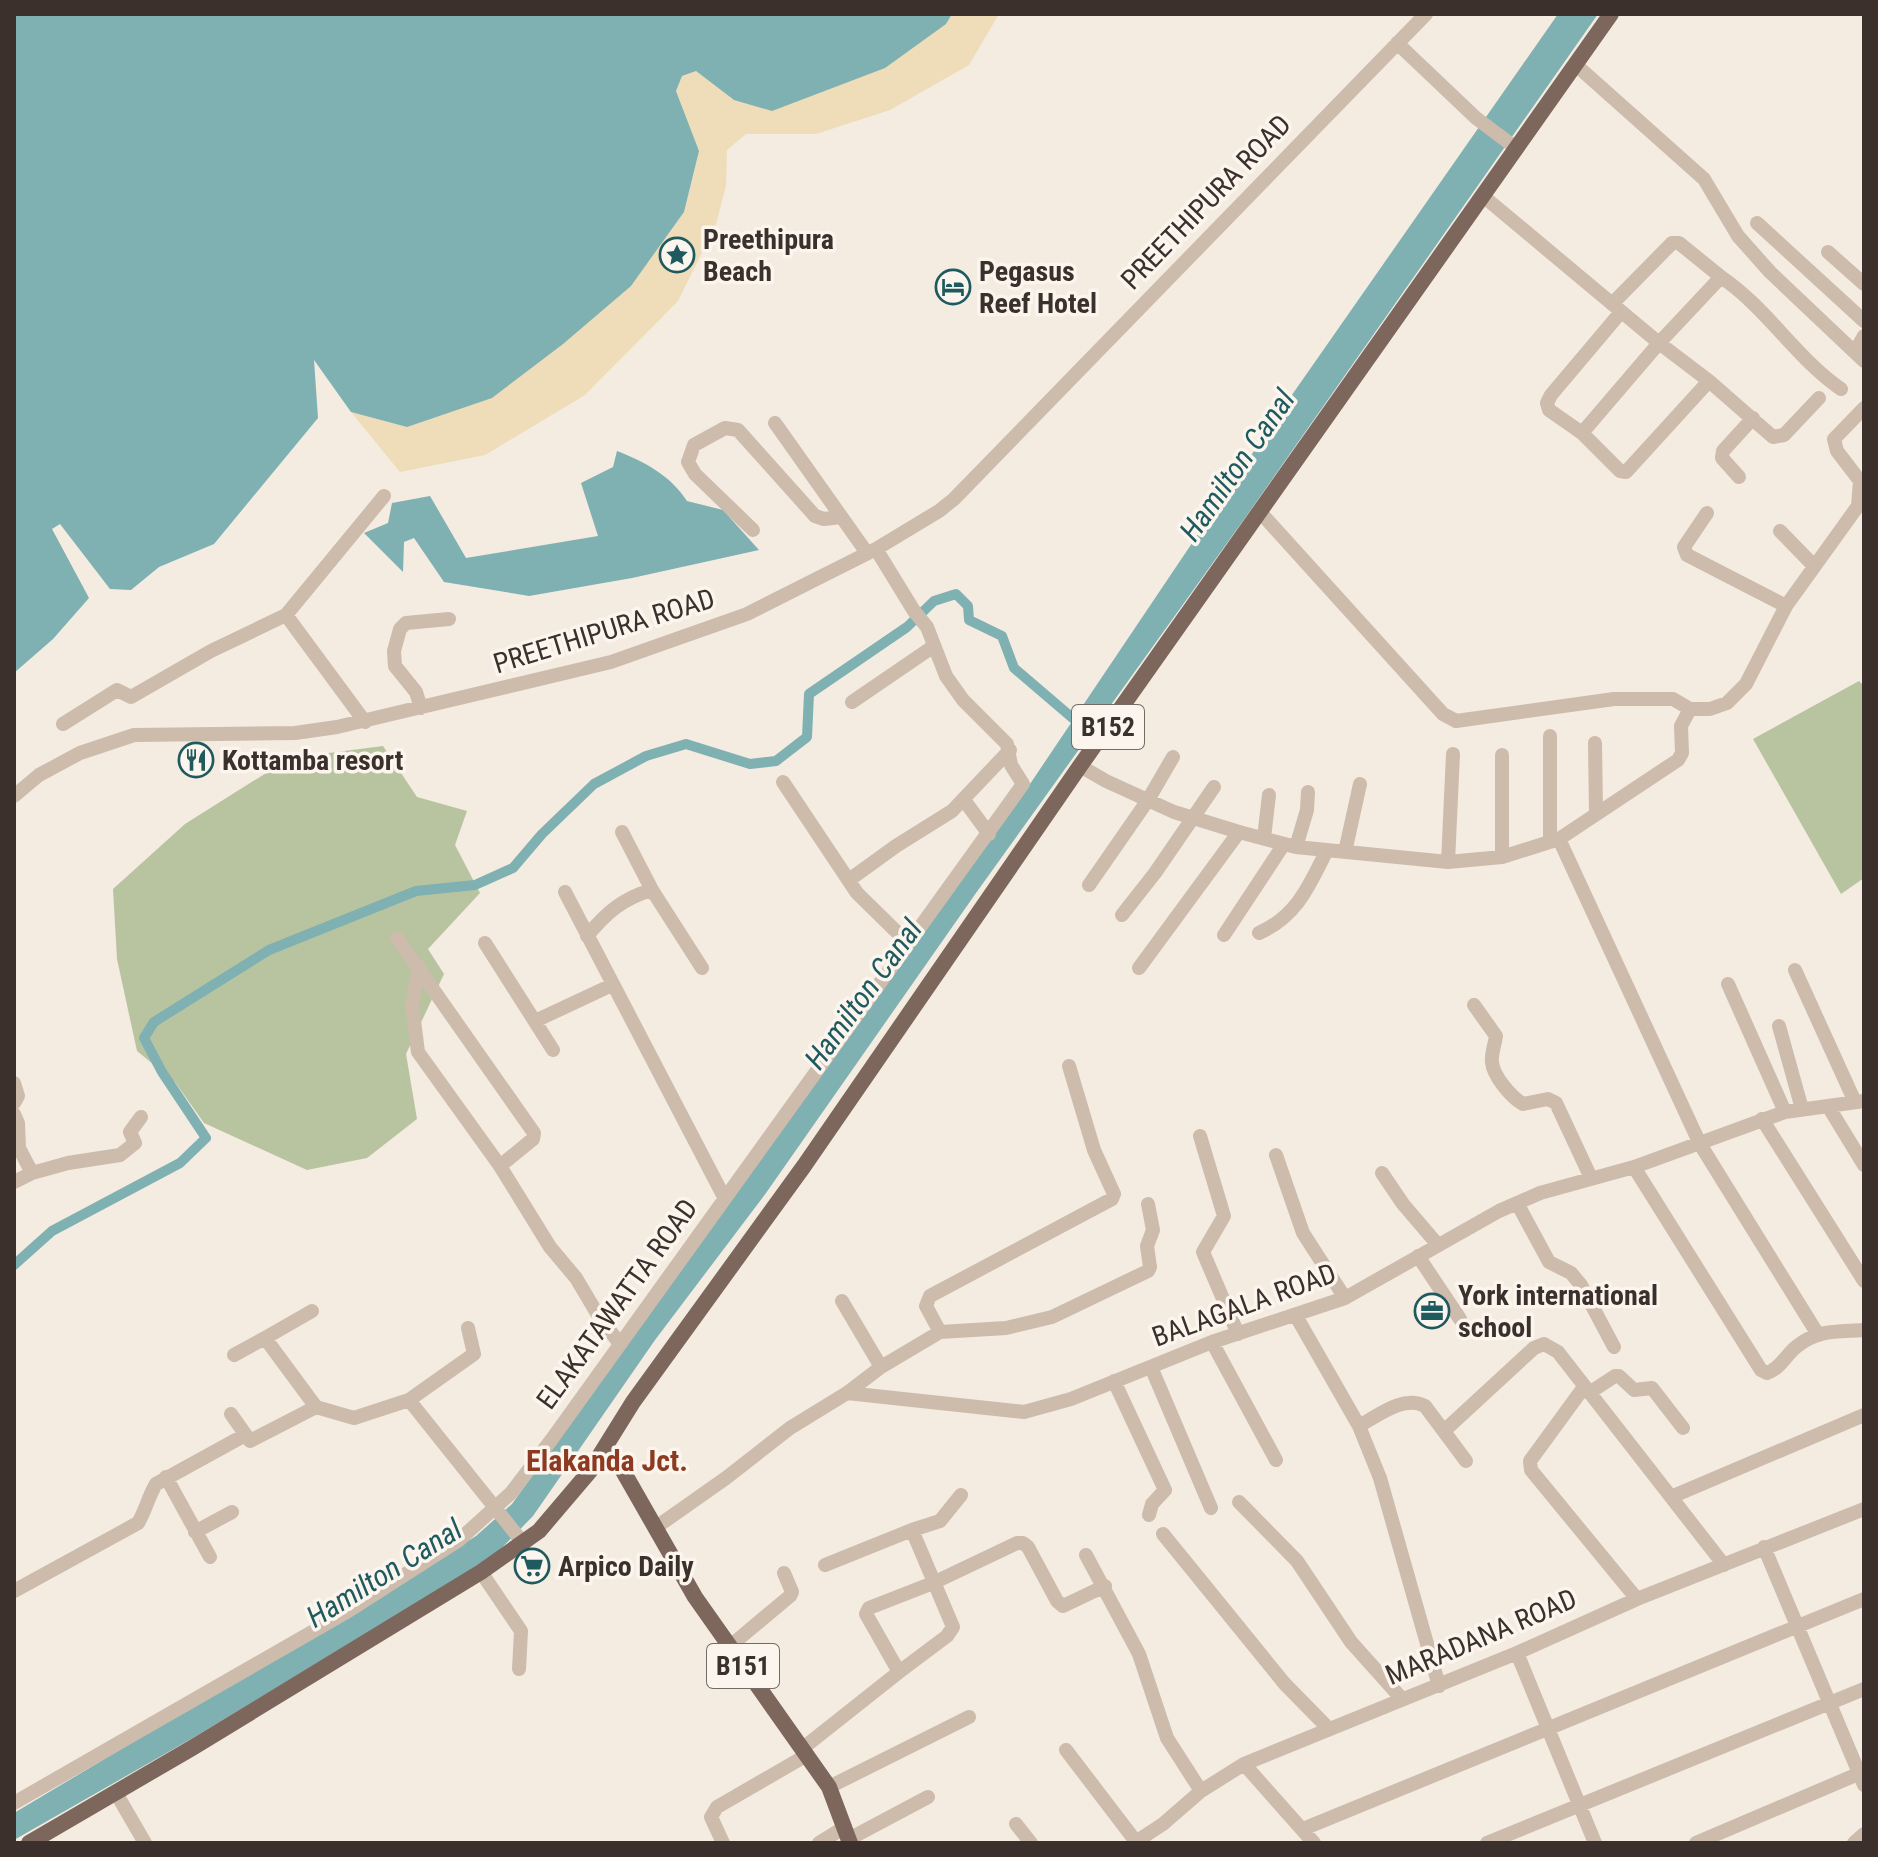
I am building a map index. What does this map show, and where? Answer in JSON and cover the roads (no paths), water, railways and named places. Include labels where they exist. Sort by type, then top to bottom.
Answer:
[{"type":"main road","name":"B152","points":[[29,1843],[481,1572],[521,1540],[539,1531],[590,1471],[633,1402],[804,1166],[1080,766],[1483,196],[1514,146],[1611,14]]},
{"type":"main road","name":"B151","points":[[606,1448],[615,1457],[695,1597],[829,1787],[848,1836]]},
{"type":"main road","points":[[590,1471],[611,1474],[632,1490]]},
{"type":"street","name":"PREETHIPURA ROAD","points":[[14,796],[39,775],[80,753],[134,735],[295,733],[365,722],[611,662],[747,614],[871,551],[954,499],[1426,14]]},
{"type":"street","points":[[1397,43],[1476,118],[1514,146]]},
{"type":"street","points":[[1576,65],[1704,179],[1738,236],[1770,272],[1859,356],[1864,336]]},
{"type":"street","points":[[1483,196],[1773,437],[1779,438],[1797,423],[1819,398]]},
{"type":"street","points":[[1757,223],[1864,321]]},
{"type":"street","points":[[1709,381],[1626,472],[1620,471],[1582,433],[1549,410],[1547,403],[1617,308],[1672,243],[1679,243],[1743,292],[1813,366],[1841,389]]},
{"type":"street","points":[[1828,252],[1864,284]]},
{"type":"street","points":[[1582,433],[1721,277]]},
{"type":"street","points":[[1260,512],[1443,714],[1456,721],[1614,699],[1673,699],[1690,709],[1710,709],[1727,703],[1746,684],[1786,606],[1858,506],[1862,481],[1837,451],[1834,439],[1864,408]]},
{"type":"street","points":[[1739,477],[1722,458],[1723,451],[1753,418]]},
{"type":"street","points":[[775,423],[841,517],[871,551],[927,627],[946,676],[963,700],[1003,738],[1010,750],[952,811],[849,880]]},
{"type":"street","points":[[753,530],[690,468],[688,462],[694,445],[725,428],[738,430],[815,516],[824,519],[841,517]]},
{"type":"street","points":[[63,724],[117,690],[131,697],[211,651],[286,615],[384,496]]},
{"type":"street","points":[[1707,513],[1684,547],[1687,555],[1786,606]]},
{"type":"street","points":[[1780,531],[1814,566]]},
{"type":"street","points":[[286,615],[365,722]]},
{"type":"street","points":[[421,708],[416,692],[395,666],[394,651],[400,629],[406,623],[449,619]]},
{"type":"street","points":[[852,702],[934,646]]},
{"type":"street","points":[[1080,766],[1106,781],[1194,818],[1290,845],[1448,862],[1502,857],[1555,840],[1678,760],[1682,753],[1681,726],[1690,709]]},
{"type":"street","points":[[1550,736],[1555,840],[1700,1144],[1817,1333]]},
{"type":"street","points":[[1595,743],[1596,812]]},
{"type":"street","name":"ELAKATAWATTA ROAD","points":[[14,1803],[345,1613],[459,1540],[496,1510],[552,1439],[1023,784],[1011,765],[1010,750]]},
{"type":"street","points":[[1448,862],[1453,754]]},
{"type":"street","points":[[1502,755],[1502,857]]},
{"type":"street","points":[[1089,885],[1148,800],[1173,757]]},
{"type":"street","points":[[783,782],[857,893],[908,943]]},
{"type":"street","points":[[1345,852],[1360,784]]},
{"type":"street","points":[[1122,915],[1214,787]]},
{"type":"street","points":[[1224,935],[1290,845],[1307,810],[1308,792]]},
{"type":"street","points":[[1264,838],[1269,795]]},
{"type":"street","points":[[964,800],[989,834]]},
{"type":"street","points":[[622,832],[652,890],[702,968]]},
{"type":"street","points":[[1139,968],[1239,832]]},
{"type":"street","points":[[1259,933],[1280,924],[1293,910],[1306,892],[1327,850]]},
{"type":"street","points":[[587,936],[604,916],[629,896],[652,890]]},
{"type":"street","points":[[565,892],[724,1197]]},
{"type":"street","points":[[397,938],[534,1133],[533,1139],[500,1166]]},
{"type":"street","points":[[485,943],[553,1050]]},
{"type":"street","points":[[419,967],[412,1005],[418,1052],[500,1166],[550,1247],[576,1278],[620,1344]]},
{"type":"street","points":[[1795,970],[1859,1102]]},
{"type":"street","points":[[1728,984],[1785,1112]]},
{"type":"street","points":[[535,1021],[612,985]]},
{"type":"street","points":[[1474,1005],[1496,1036],[1492,1065],[1503,1084],[1523,1104],[1548,1099],[1556,1103],[1591,1178]]},
{"type":"street","points":[[1779,1026],[1802,1109]]},
{"type":"street","points":[[940,1332],[926,1306],[930,1296],[1112,1199],[1114,1194],[1094,1150],[1069,1066]]},
{"type":"street","points":[[14,1083],[18,1096],[14,1103]]},
{"type":"street","name":"BALAGALA ROAD","points":[[847,1393],[1024,1412],[1071,1399],[1212,1342],[1345,1298],[1438,1245],[1540,1193],[1634,1167],[1785,1112],[1859,1102]]},
{"type":"street","points":[[1828,1106],[1864,1165]]},
{"type":"street","points":[[14,1114],[18,1123],[19,1148],[32,1173]]},
{"type":"street","points":[[14,1182],[32,1173],[68,1163],[120,1155],[135,1143],[130,1132],[141,1117]]},
{"type":"street","points":[[1762,1119],[1864,1281]]},
{"type":"street","points":[[1200,1136],[1224,1216],[1203,1252],[1238,1334]]},
{"type":"street","points":[[1276,1155],[1303,1233],[1345,1298]]},
{"type":"street","points":[[1634,1167],[1761,1370],[1767,1373],[1773,1371],[1795,1347],[1817,1333],[1864,1330]]},
{"type":"street","points":[[1382,1173],[1403,1204],[1438,1245]]},
{"type":"street","points":[[1517,1203],[1549,1262],[1571,1273],[1581,1285],[1614,1347]]},
{"type":"street","points":[[655,1528],[790,1428],[940,1332],[1006,1328],[1052,1317],[1148,1271],[1147,1246],[1153,1230],[1148,1204]]},
{"type":"street","points":[[1418,1256],[1460,1319]]},
{"type":"street","points":[[842,1301],[881,1367]]},
{"type":"street","points":[[234,1355],[312,1311]]},
{"type":"street","points":[[1296,1316],[1359,1426],[1380,1478],[1439,1686]]},
{"type":"street","points":[[265,1338],[316,1407],[354,1418],[409,1400],[474,1354],[468,1328]]},
{"type":"street","points":[[1212,1342],[1276,1460]]},
{"type":"street","points":[[1444,1431],[1534,1348],[1544,1344],[1558,1352],[1724,1565]]},
{"type":"street","points":[[1151,1367],[1211,1508]]},
{"type":"street","points":[[1637,1599],[1531,1470],[1530,1461],[1586,1390],[1615,1376],[1634,1390],[1652,1388],[1683,1428]]},
{"type":"street","points":[[1114,1381],[1165,1490],[1152,1504],[1149,1515]]},
{"type":"street","points":[[409,1400],[521,1540]]},
{"type":"street","points":[[1359,1426],[1404,1403],[1415,1401],[1425,1406],[1466,1461]]},
{"type":"street","points":[[231,1414],[250,1441],[316,1407]]},
{"type":"street","points":[[1671,1497],[1864,1415]]},
{"type":"street","points":[[14,1591],[138,1523],[156,1484],[245,1435]]},
{"type":"street","points":[[166,1477],[210,1557]]},
{"type":"street","points":[[825,1565],[940,1521],[961,1495]]},
{"type":"street","points":[[1239,1502],[1297,1561],[1351,1642],[1402,1699]]},
{"type":"street","name":"MARADANA ROAD","points":[[1136,1843],[1201,1791],[1244,1764],[1439,1686],[1637,1599],[1864,1509]]},
{"type":"street","points":[[195,1532],[232,1512]]},
{"type":"street","points":[[723,1843],[711,1817],[717,1807],[805,1752],[899,1672],[947,1636],[953,1627],[912,1530]]},
{"type":"street","points":[[1163,1534],[1284,1683],[1329,1729]]},
{"type":"street","points":[[899,1672],[866,1614],[867,1610],[1017,1543],[1023,1543],[1063,1606],[1105,1586]]},
{"type":"street","points":[[1696,1843],[1861,1779],[1764,1547]]},
{"type":"street","points":[[1086,1555],[1139,1654],[1167,1738],[1201,1791]]},
{"type":"street","points":[[481,1572],[521,1631],[519,1669]]},
{"type":"street","points":[[729,1647],[790,1596],[792,1592],[784,1573]]},
{"type":"street","points":[[1303,1829],[1864,1599]]},
{"type":"street","points":[[1517,1653],[1595,1843]]},
{"type":"street","points":[[1487,1843],[1864,1689]]},
{"type":"street","points":[[829,1787],[969,1717]]},
{"type":"street","points":[[1066,1750],[1136,1843]]},
{"type":"street","points":[[1244,1764],[1314,1843]]},
{"type":"street","points":[[116,1793],[145,1843]]},
{"type":"street","points":[[819,1843],[848,1836],[928,1797]]},
{"type":"street","points":[[1016,1824],[1031,1843]]},
{"type":"street","points":[[1854,1843],[1864,1834]]},
{"type":"water","points":[[14,14],[952,14],[946,24],[885,68],[772,111],[734,100],[696,71],[682,76],[676,91],[699,151],[684,212],[631,286],[563,344],[492,398],[407,427],[351,412],[314,360],[318,418],[214,544],[159,567],[131,590],[110,589],[60,524],[52,529],[89,598],[53,639],[14,673]]},
{"type":"water","points":[[1558,14],[1598,14],[1245,518],[766,1193],[655,1340],[533,1516],[491,1559],[191,1739],[14,1840],[14,1813],[476,1536],[512,1504],[1030,784],[1287,402]]},
{"type":"water","points":[[617,451],[656,470],[687,501],[723,510],[759,550],[632,578],[529,596],[444,582],[414,538],[404,542],[403,572],[364,533],[388,523],[392,503],[430,496],[466,558],[598,536],[581,483],[613,467]]},
{"type":"waterway","points":[[14,1265],[52,1231],[180,1163],[206,1138],[162,1072],[144,1038],[154,1022],[269,950],[416,891],[475,885],[513,868],[542,834],[594,784],[646,756],[686,744],[750,764],[776,761],[807,737],[809,694],[907,627],[934,601],[956,594],[968,606],[969,620],[1002,636],[1014,668],[1083,727]]},
{"type":"place","name":"Preethipura Beach","points":[[677,255]]},
{"type":"place","name":"Pegasus Reef Hotel","points":[[953,287]]},
{"type":"place","name":"Kottamba resort","points":[[196,760]]},
{"type":"place","name":"York international school","points":[[1432,1311]]},
{"type":"place","name":"Arpico Daily","points":[[532,1566]]},
{"type":"district","name":"Elakanda Jct.","points":[[607,1460]]},
{"type":"water label","name":"Hamilton Canal","points":[[1237,465]]},
{"type":"water label","name":"Hamilton Canal","points":[[863,994]]},
{"type":"water label","name":"Hamilton Canal","points":[[384,1573]]}]
